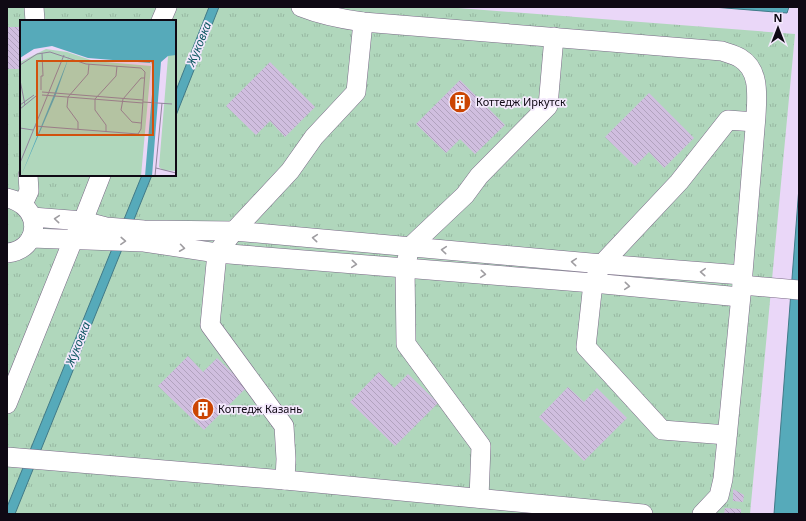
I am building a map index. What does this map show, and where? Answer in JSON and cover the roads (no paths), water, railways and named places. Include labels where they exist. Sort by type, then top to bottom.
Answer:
[{"type":"lane","points":[[34,7],[34,20]]},
{"type":"lane","points":[[162,20],[167,7]]},
{"type":"lane","points":[[301,7],[317,14],[338,19],[363,22],[722,51],[739,58],[750,67],[755,80],[757,94],[723,479],[719,496],[702,514]]},
{"type":"lane","points":[[285,480],[286,459],[284,426],[210,326],[217,253],[234,231],[290,171],[314,137],[356,92],[363,22]]},
{"type":"lane","points":[[479,498],[481,446],[406,344],[404,268],[410,247],[466,195],[479,176],[548,106],[554,37]]},
{"type":"lane","points":[[727,435],[662,430],[586,347],[593,283],[602,264],[679,182],[728,120],[755,122]]},
{"type":"lane","points":[[21,206],[29,191],[28,176]]},
{"type":"lane","points":[[7,404],[73,240],[83,222],[101,176]]},
{"type":"lane","points":[[21,206],[83,222],[104,234]]},
{"type":"lane","points":[[7,253],[18,251],[31,238],[33,231],[21,206]]},
{"type":"lane","points":[[31,238],[73,240],[104,234],[144,236],[234,231],[602,264],[741,286]]},
{"type":"lane","points":[[144,236],[217,253],[593,283],[741,286],[793,290]]},
{"type":"lane","points":[[9,457],[285,480],[643,514]]},
{"type":"water","name":"Жуковка","points":[[209,7],[219,7],[176,115],[176,90]]},
{"type":"water","points":[[713,7],[789,7],[787,13]]},
{"type":"water","name":"Жуковка","points":[[142,176],[152,176],[15,514],[7,514],[7,507]]},
{"type":"water","points":[[799,187],[799,514],[774,514]]},
{"type":"place","name":"Коттедж Иркутск","points":[[460,102]]},
{"type":"place","name":"Коттедж Казань","points":[[203,409]]}]
